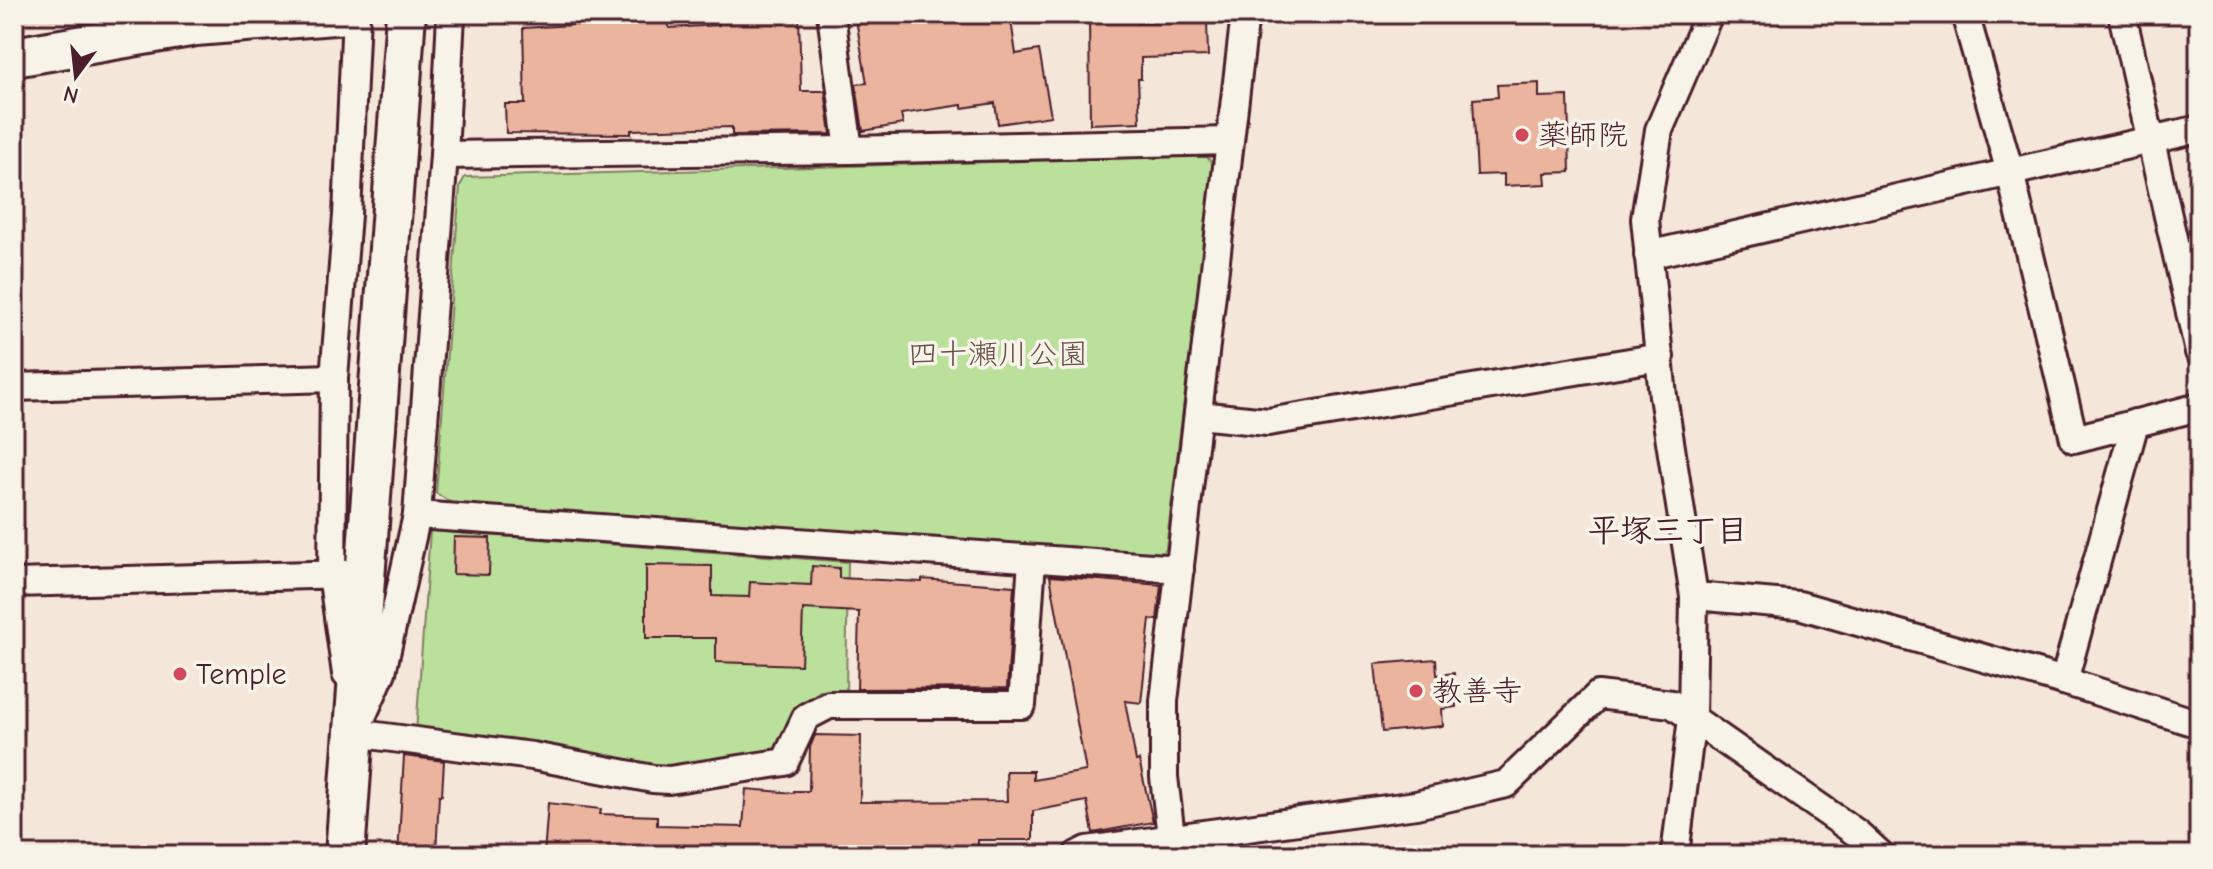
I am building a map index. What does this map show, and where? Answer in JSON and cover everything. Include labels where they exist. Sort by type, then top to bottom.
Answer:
[{"type":"street","points":[[14,57],[196,26],[346,14]]},
{"type":"street","points":[[345,855],[354,733],[349,574],[334,378],[347,215],[356,14]]},
{"type":"street","points":[[349,574],[406,14]]},
{"type":"street","points":[[354,733],[382,672],[417,515],[444,155],[451,14]]},
{"type":"street","points":[[831,14],[849,150]]},
{"type":"street","points":[[1172,846],[1164,777],[1164,701],[1245,14]]},
{"type":"street","points":[[1675,855],[1692,718],[1694,596],[1663,396],[1645,219],[1659,130],[1709,14]]},
{"type":"street","points":[[1965,14],[2010,172],[2074,439],[2199,407]]},
{"type":"street","points":[[2122,14],[2199,352]]},
{"type":"street","points":[[1648,255],[2199,129]]},
{"type":"street","points":[[444,155],[1229,141]]},
{"type":"street","points":[[1198,415],[1268,422],[1660,357]]},
{"type":"street","points":[[14,387],[334,378]]},
{"type":"street","points":[[2064,681],[2135,423]]},
{"type":"street","points":[[417,515],[1180,569]]},
{"type":"street","points":[[354,733],[532,756],[669,780],[785,762],[806,717],[829,705],[1022,705],[1032,560]]},
{"type":"street","points":[[14,583],[349,574]]},
{"type":"street","points":[[1694,596],[1799,605],[2064,681],[2199,724]]},
{"type":"street","points":[[1077,855],[1087,850],[1172,846],[1416,805],[1506,784],[1598,695],[1672,704],[1858,834],[1881,855]]},
{"type":"shaded area","points":[[14,14],[98,14],[14,31]]},
{"type":"green space","name":"四十瀬川公園","points":[[1207,157],[1213,164],[1166,548],[1159,558],[453,504],[436,493],[460,186],[465,177]]},
{"type":"green space","points":[[430,531],[848,562],[846,693],[820,691],[797,707],[778,752],[664,772],[416,732]]},
{"type":"building","points":[[668,14],[669,28],[719,25],[719,14],[799,14],[801,91],[825,91],[831,134],[732,135],[732,127],[631,130],[631,134],[506,133],[505,104],[525,104],[523,28],[638,21],[638,15]]},
{"type":"building","points":[[855,14],[950,14],[951,20],[1010,14],[1016,54],[1039,50],[1051,116],[998,124],[995,103],[962,108],[962,105],[901,114],[903,124],[863,131],[856,84],[867,83]]},
{"type":"building","points":[[1089,14],[1137,14],[1137,23],[1207,21],[1208,56],[1141,58],[1141,79],[1138,79],[1140,122],[1090,124]]},
{"type":"building","name":"薬師院","points":[[1539,83],[1539,97],[1568,96],[1570,172],[1545,173],[1546,184],[1504,186],[1504,174],[1477,175],[1473,99],[1498,97],[1497,85]]},
{"type":"building","points":[[454,537],[490,538],[489,575],[453,574]]},
{"type":"building","points":[[646,565],[712,566],[712,596],[749,597],[750,582],[811,585],[812,566],[839,568],[839,578],[922,582],[922,579],[1014,586],[1007,688],[857,689],[859,612],[803,609],[801,665],[716,662],[716,638],[646,638]]},
{"type":"building","points":[[1050,576],[1161,585],[1157,620],[1150,619],[1141,703],[1125,701],[1136,761],[1139,760],[1153,822],[1093,833],[1087,801],[1033,811],[1033,840],[978,840],[978,853],[898,855],[898,851],[850,851],[850,855],[544,855],[548,803],[601,809],[600,814],[657,816],[657,825],[743,827],[746,789],[794,793],[809,791],[810,747],[815,735],[861,736],[860,802],[1007,801],[1006,771],[1033,771],[1033,780],[1086,771]]},
{"type":"building","name":"教善寺","points":[[1436,659],[1437,675],[1454,673],[1456,707],[1442,709],[1443,726],[1382,732],[1375,664]]},
{"type":"building","points":[[404,756],[444,761],[436,855],[398,855]]},
{"type":"railway","points":[[14,19],[38,14]]},
{"type":"place","name":"薬師院","points":[[1522,135]]},
{"type":"place","name":"Temple","points":[[180,674]]},
{"type":"place","name":"教善寺","points":[[1416,691]]},
{"type":"district","name":"平塚三丁目","points":[[1668,530]]}]
